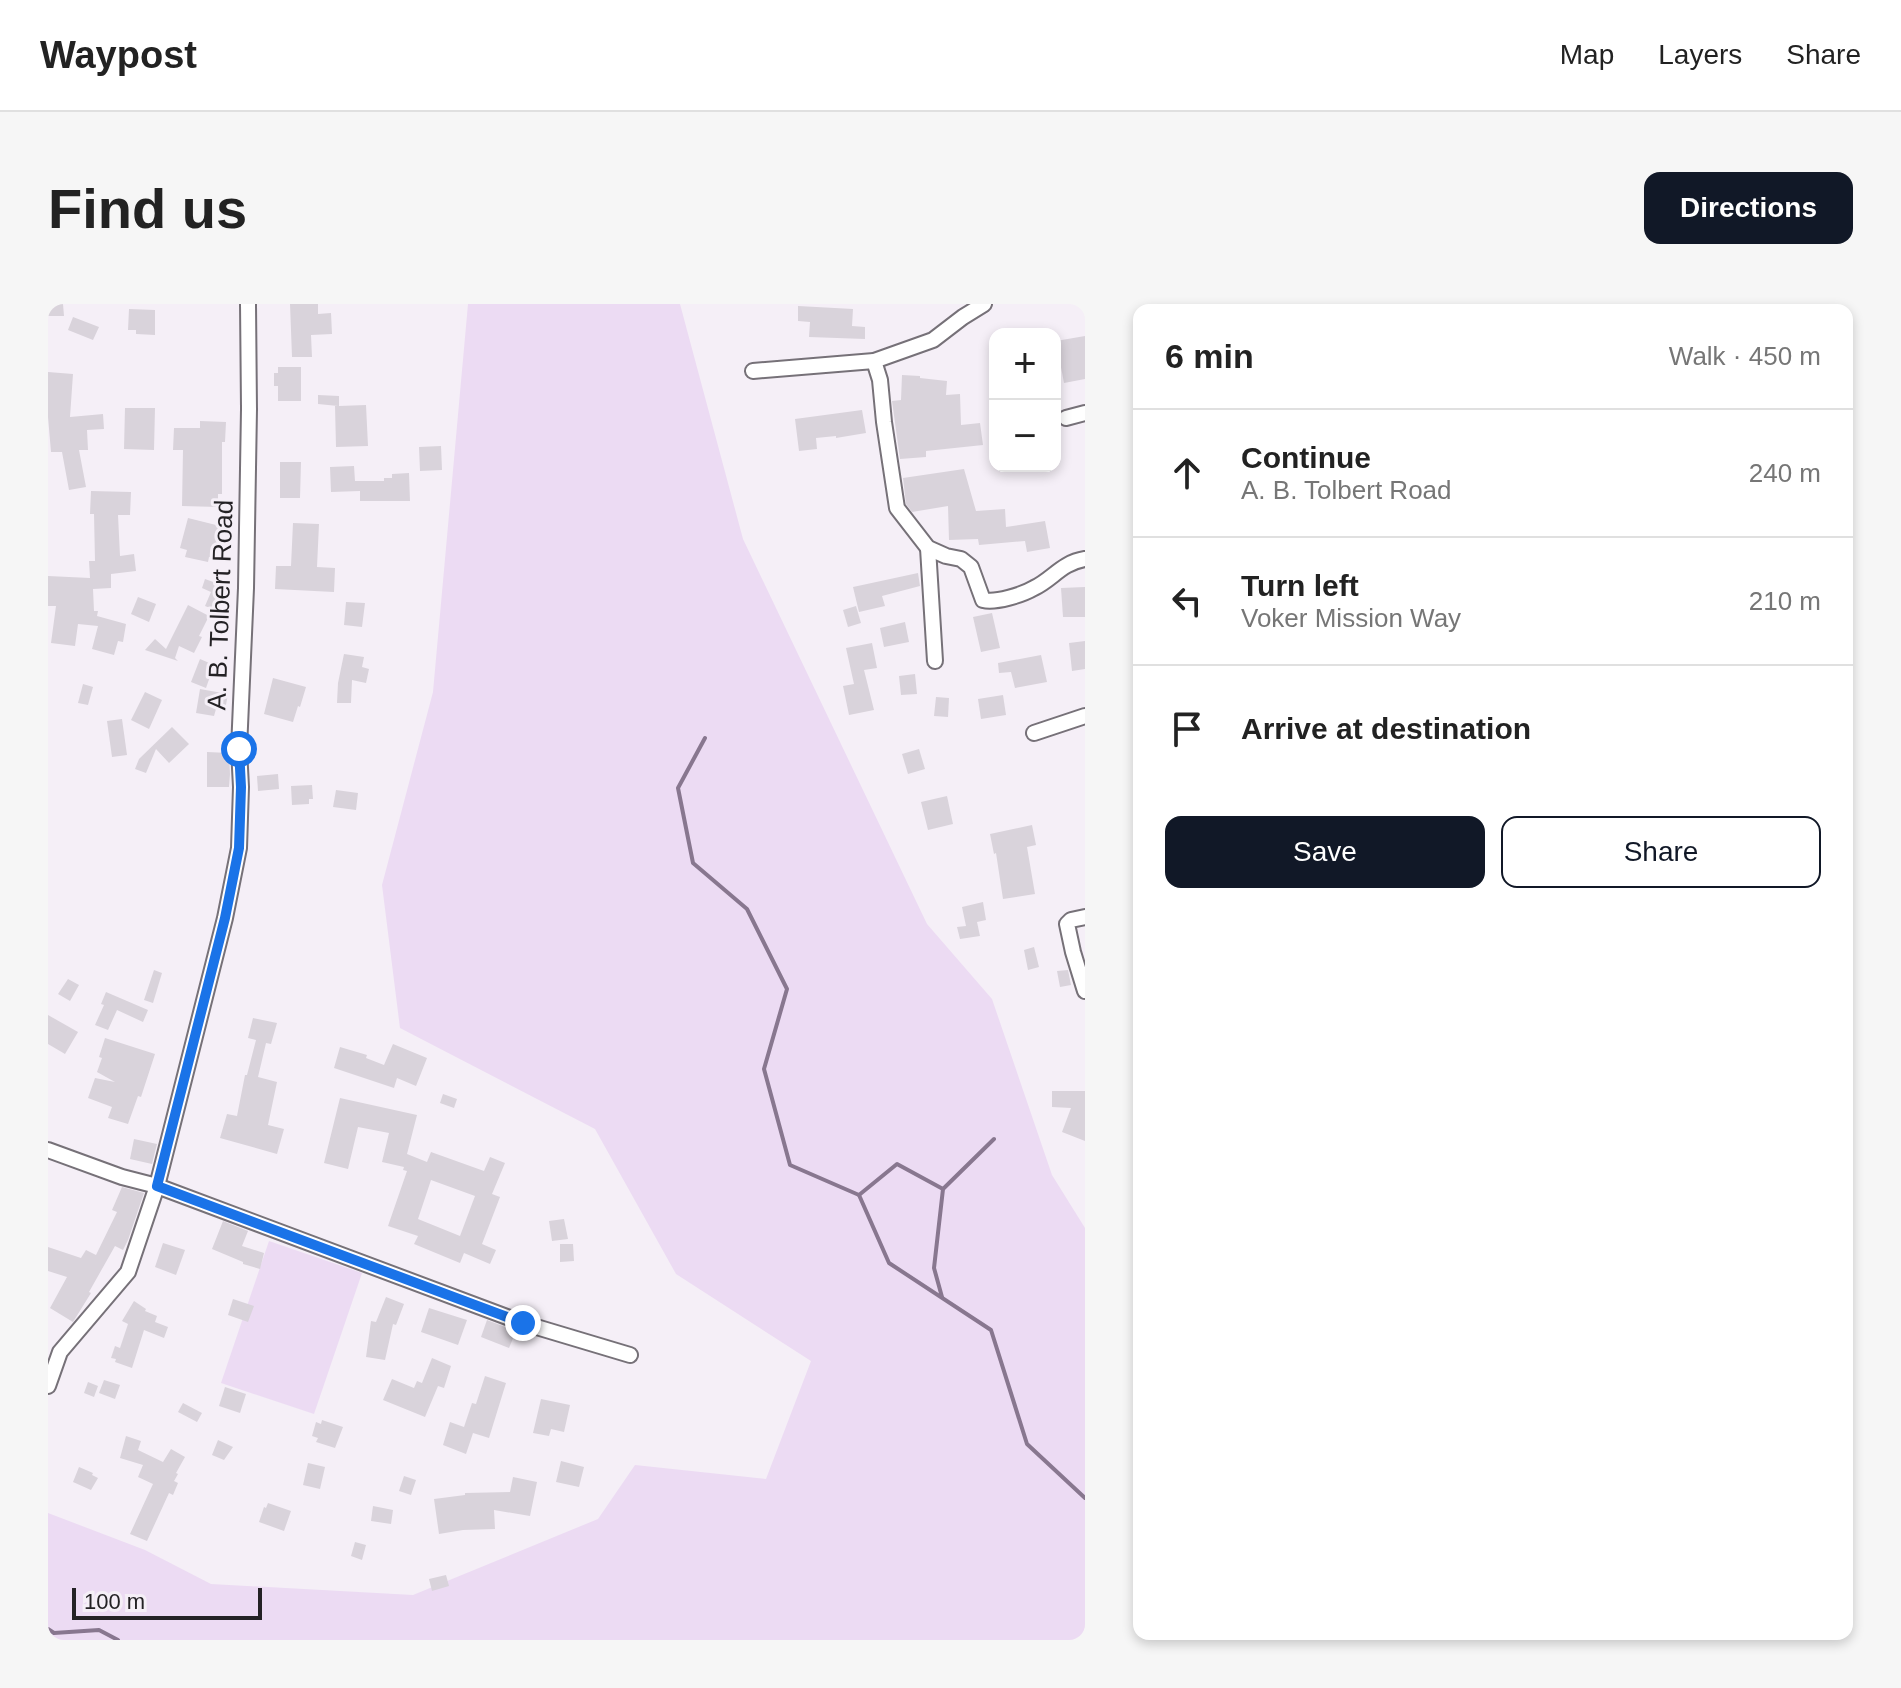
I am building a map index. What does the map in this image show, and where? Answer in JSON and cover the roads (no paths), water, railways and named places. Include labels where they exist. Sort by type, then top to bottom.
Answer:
[{"type":"street","name":"A. B. Tolbert Road","points":[[48,1386],[60,1352],[128,1272],[157,1186],[225,918],[239,848],[249,409],[248,304]]},
{"type":"street","points":[[753,371],[874,361],[933,340],[984,304]]},
{"type":"street","points":[[874,361],[880,380],[897,508],[928,548],[961,559],[971,567],[983,600],[993,602],[1035,588],[1057,571],[1076,560],[1085,559]]},
{"type":"street","points":[[1066,418],[1085,413]]},
{"type":"street","points":[[928,548],[935,661]]},
{"type":"street","points":[[1034,733],[1085,716]]},
{"type":"street","points":[[1085,917],[1067,924],[1085,991]]},
{"type":"street","points":[[48,1150],[122,1177],[157,1186],[523,1323],[630,1355]]},
{"type":"waterway","points":[[705,738],[678,788],[693,863],[747,909],[787,989],[764,1069],[790,1165],[859,1195],[889,1263],[991,1330],[1027,1444],[1085,1498]]},
{"type":"waterway","points":[[942,1297],[934,1268],[943,1189],[994,1139]]},
{"type":"waterway","points":[[859,1195],[897,1164],[943,1189]]},
{"type":"waterway","points":[[48,1629],[54,1633],[99,1630],[118,1640]]}]
